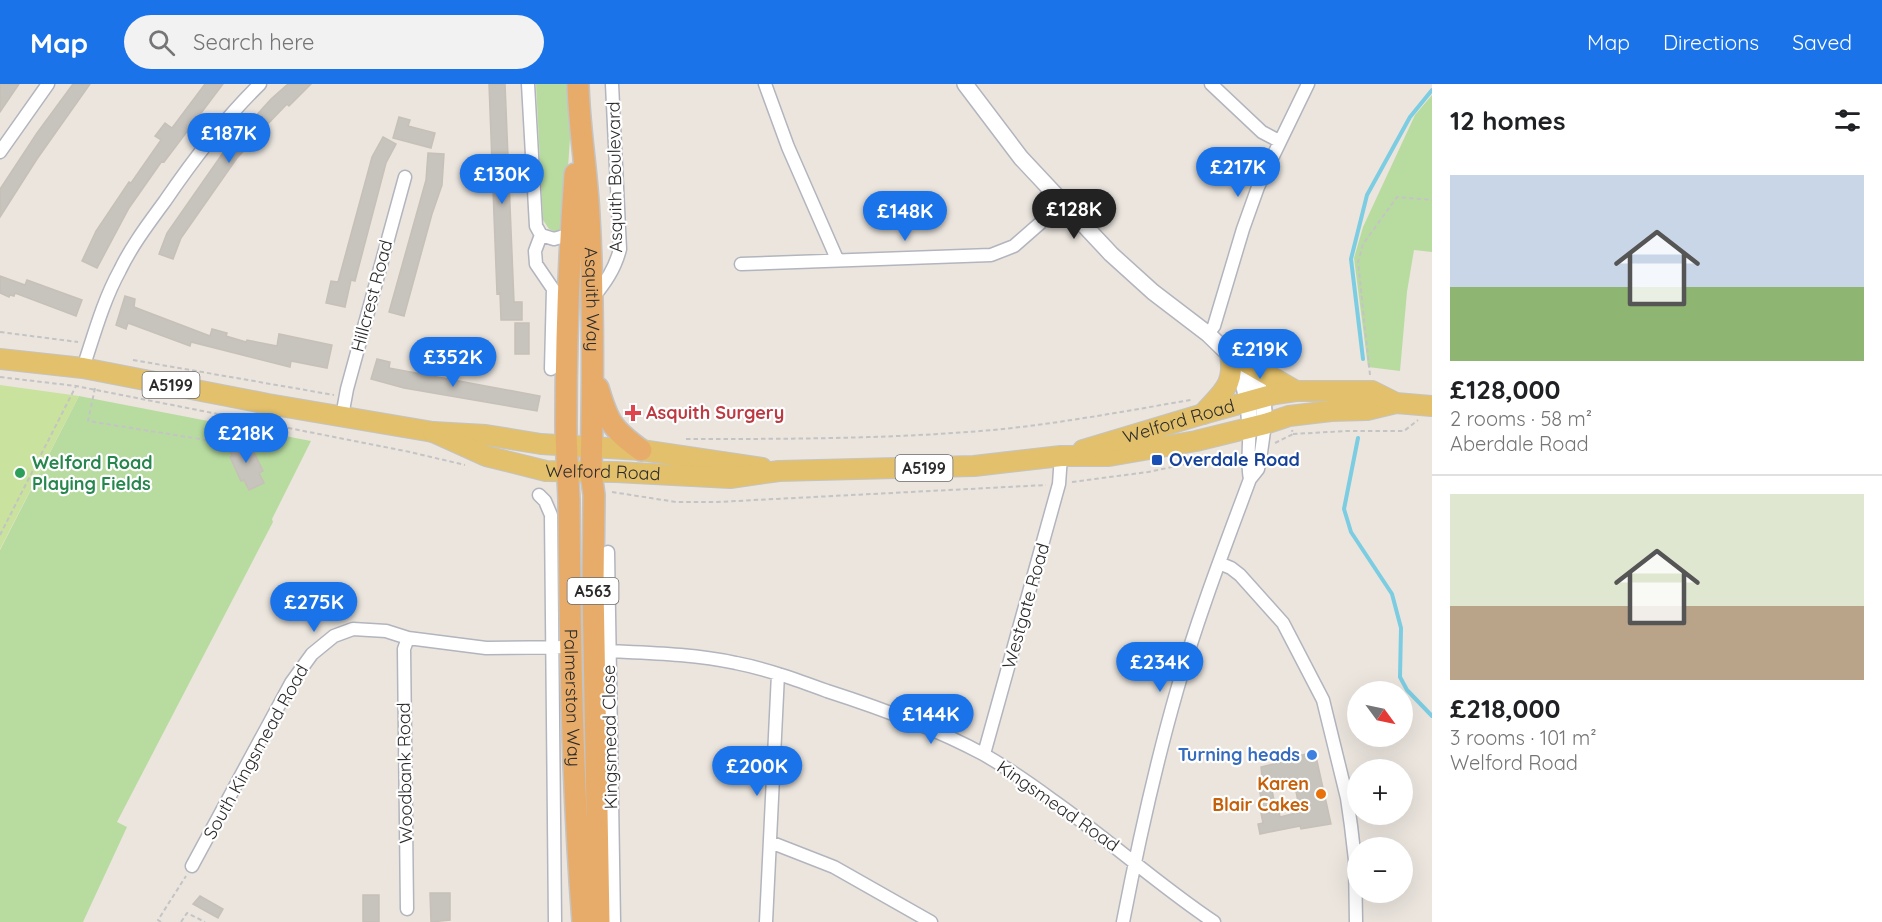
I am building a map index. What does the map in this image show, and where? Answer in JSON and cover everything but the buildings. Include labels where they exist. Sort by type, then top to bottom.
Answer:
[{"type":"highway","name":"Asquith Way","points":[[578,84],[579,125],[589,218],[592,299],[591,473]]},
{"type":"highway","name":"Asquith Way","points":[[568,472],[566,355],[571,234],[579,125]]},
{"type":"highway","name":"A563","points":[[593,373],[610,423],[621,435],[641,450]]},
{"type":"highway","name":"Palmerston Way","points":[[568,472],[568,561],[562,648],[583,922]]},
{"type":"highway","name":"Palmerston Way","points":[[591,473],[594,495],[593,586],[599,922]]},
{"type":"highway","points":[[562,648],[579,645],[583,641],[593,586]]},
{"type":"main road","points":[[1198,407],[1226,389],[1231,378],[1234,358],[1259,368],[1296,391]]},
{"type":"main road","name":"Welford Road","points":[[0,359],[88,379],[268,404],[434,432],[486,435],[540,444],[641,450],[779,471]]},
{"type":"main road","name":"Welford Road","points":[[1065,455],[1198,407],[1256,401],[1296,391],[1372,391],[1396,403],[1427,411]]},
{"type":"main road","name":"Welford Road","points":[[434,432],[486,456],[546,471],[730,478],[779,471],[974,466],[1065,455],[1109,456],[1154,450],[1258,426],[1289,416],[1367,410],[1396,403]]},
{"type":"street","points":[[0,152],[48,84]]},
{"type":"street","points":[[88,379],[91,344],[102,309],[119,271],[138,238],[220,128],[260,84]]},
{"type":"street","points":[[528,84],[536,226],[541,235],[554,239],[571,234]]},
{"type":"street","name":"Asquith Boulevard","points":[[592,299],[616,265],[620,249],[612,84]]},
{"type":"street","points":[[765,84],[788,147],[837,259]]},
{"type":"street","points":[[965,84],[1020,158],[1062,204],[1133,275],[1208,334],[1246,366],[1255,377],[1260,460],[1250,479],[1219,563],[1177,688],[1151,789],[1123,922]]},
{"type":"street","points":[[1211,84],[1263,132],[1279,141]]},
{"type":"street","points":[[1208,334],[1214,326],[1254,197],[1308,84]]},
{"type":"street","name":"Hillcrest Road","points":[[342,416],[347,389],[405,177]]},
{"type":"street","points":[[741,264],[999,253],[1022,240],[1062,204]]},
{"type":"street","points":[[541,235],[536,251],[537,264],[553,289],[551,369]]},
{"type":"street","name":"Westgate Road","points":[[984,754],[1065,455]]},
{"type":"street","points":[[539,495],[545,501],[551,515],[562,648],[555,922]]},
{"type":"street","name":"Kingsmead Close","points":[[608,552],[614,922]]},
{"type":"street","points":[[1219,563],[1240,575],[1283,623],[1323,700],[1347,798],[1355,860],[1356,922]]},
{"type":"street","name":"South Kingsmead Road","points":[[192,866],[291,683],[312,654],[334,636],[353,629],[386,631],[408,638],[486,648],[562,648]]},
{"type":"street","name":"Woodbank Road","points":[[407,909],[404,649],[408,638]]},
{"type":"street","name":"Kingsmead Road","points":[[609,651],[735,662],[778,674],[930,728],[984,754],[1051,798],[1185,903],[1214,922]]},
{"type":"street","points":[[766,922],[778,674]]},
{"type":"street","points":[[770,842],[834,867],[932,922]]},
{"type":"path","points":[[1372,391],[1358,262],[1363,244],[1397,198],[1432,200]]},
{"type":"path","points":[[0,332],[91,344]]},
{"type":"path","points":[[126,359],[333,396],[347,389]]},
{"type":"path","points":[[0,377],[88,379],[466,465]]},
{"type":"path","points":[[88,379],[88,421],[218,442]]},
{"type":"path","points":[[0,535],[88,379]]},
{"type":"path","points":[[678,439],[798,439],[940,434],[1198,407]]},
{"type":"path","points":[[1293,434],[1346,430],[1404,430],[1427,411]]},
{"type":"path","points":[[612,492],[676,502],[717,502],[1059,484],[1148,472],[1230,455]]},
{"type":"path","points":[[161,922],[158,920],[192,866]]},
{"type":"path","points":[[182,922],[187,913],[205,922]]},
{"type":"green space","points":[[536,84],[568,84],[571,124],[564,226],[558,233],[549,229],[543,220]]},
{"type":"green space","points":[[1432,95],[1432,252],[1414,250],[1407,292],[1400,371],[1368,367],[1354,258],[1363,227],[1415,115]]},
{"type":"green space","name":"Welford Road Playing Fields","points":[[0,385],[79,396],[0,549]]},
{"type":"green space","points":[[79,396],[311,441],[272,519],[273,522],[117,822],[127,827],[83,922],[0,922],[0,550]]},
{"type":"waterway","points":[[1363,359],[1351,259],[1367,195],[1410,117],[1432,90]]},
{"type":"waterway","points":[[1358,438],[1344,509],[1351,532],[1392,594],[1401,628],[1400,677],[1407,690],[1432,716]]},
{"type":"place","name":"Asquith Surgery","points":[[633,413]]},
{"type":"place","name":"Overdale Road","points":[[1157,460]]},
{"type":"place","name":"Welford Road Playing Fields","points":[[20,473]]},
{"type":"place","name":"Turning heads","points":[[1312,755]]},
{"type":"place","name":"Karen Blair Cakes","points":[[1321,794]]}]
